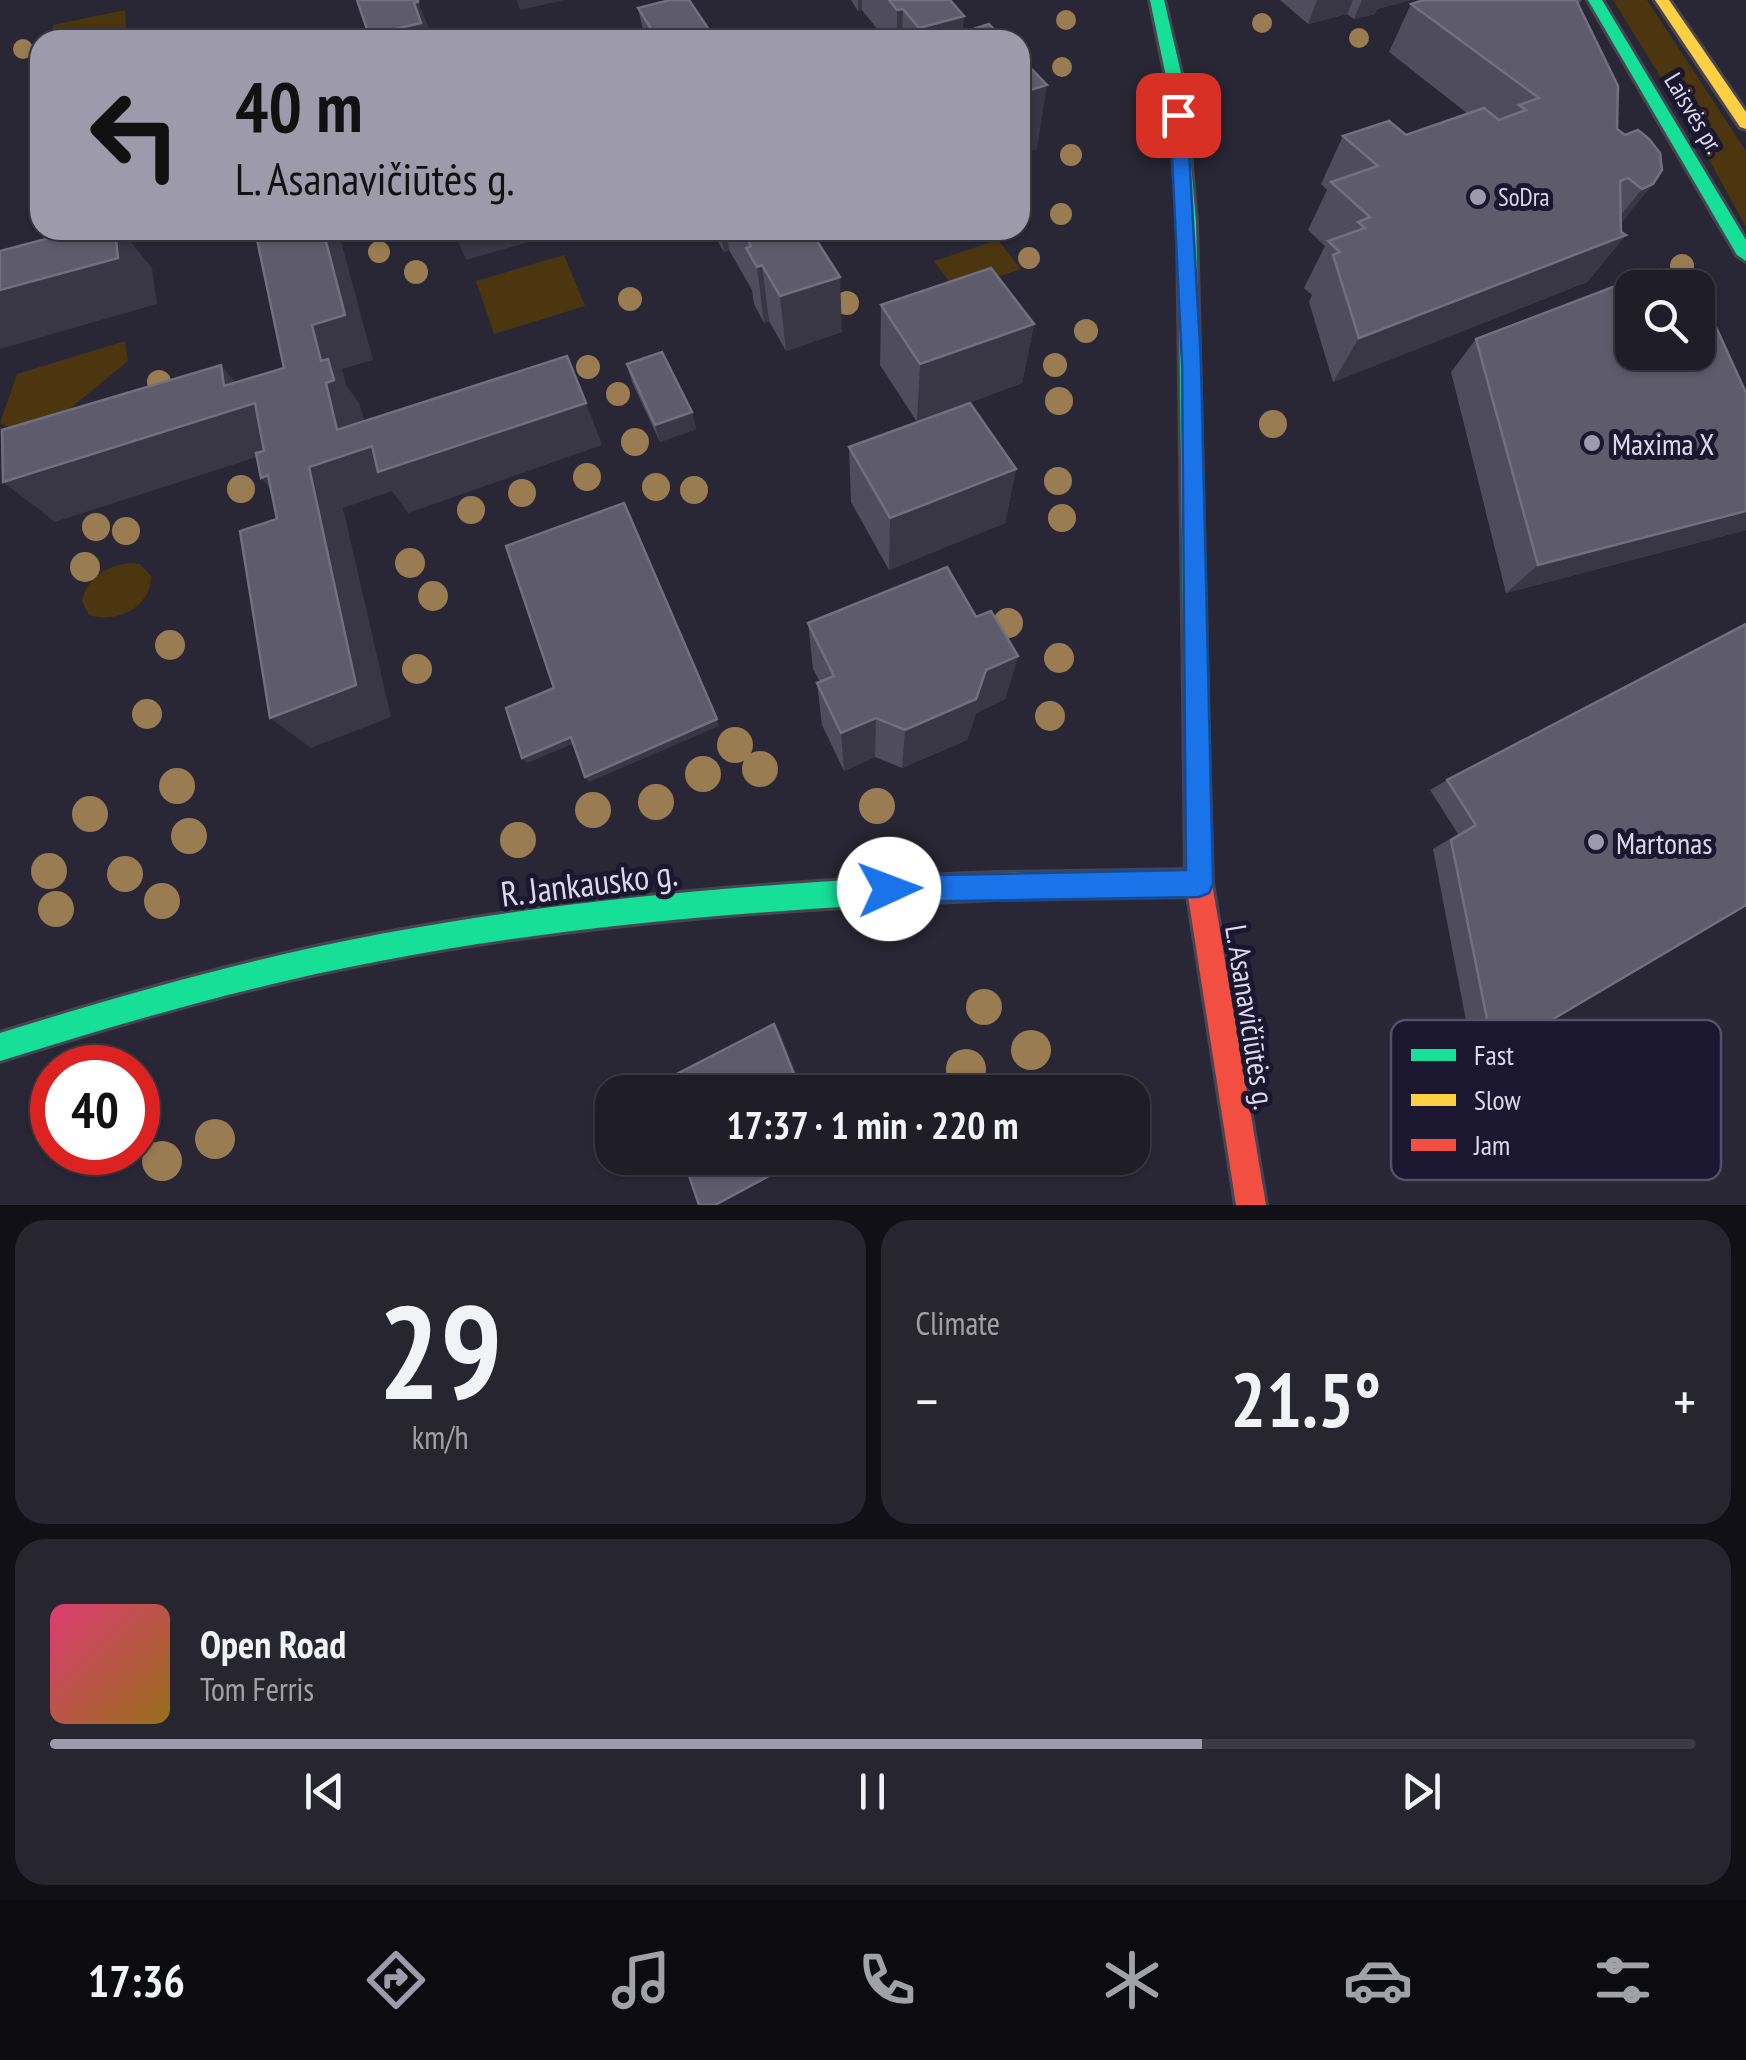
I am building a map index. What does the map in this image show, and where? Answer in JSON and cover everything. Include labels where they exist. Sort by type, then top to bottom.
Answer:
[{"type":"main road","name":"L. Asanavičiūtės g.","points":[[1157,0],[1176,86],[1187,222],[1199,884],[1251,1205]]},
{"type":"main road","name":"Laisvės pr.","points":[[1594,0],[1746,255]]},
{"type":"main road","name":"Laisvės pr.","points":[[1662,0],[1746,124]]},
{"type":"main road","name":"R. Jankausko g.","points":[[0,1048],[81,1019],[276,966],[464,933],[854,890],[1199,884]]},
{"type":"shaded area","points":[[1613,0],[1647,0],[1746,151],[1746,227],[1686,118]]},
{"type":"shaded area","points":[[125,10],[126,30],[53,30],[53,25]]},
{"type":"shaded area","points":[[998,240],[1021,269],[956,291],[934,261]]},
{"type":"shaded area","points":[[564,255],[585,306],[494,334],[476,281]]},
{"type":"shaded area","points":[[125,341],[128,361],[34,438],[0,423],[17,374]]},
{"type":"shaded area","points":[[140,564],[151,576],[146,596],[121,615],[89,615],[82,601],[89,585],[114,566]]},
{"type":"building","points":[[357,0],[418,0],[414,3],[421,23],[391,30],[367,30]]},
{"type":"building","points":[[689,0],[709,30],[652,30],[638,8]]},
{"type":"building","points":[[889,0],[950,0],[964,16],[919,28]]},
{"type":"building","name":"SoDra","points":[[1424,0],[1576,0],[1618,86],[1617,129],[1625,135],[1638,130],[1649,139],[1660,153],[1662,170],[1653,184],[1642,189],[1628,178],[1620,181],[1621,232],[1626,235],[1359,338],[1333,255],[1340,252],[1328,241],[1365,228],[1358,222],[1370,217],[1331,182],[1378,166],[1343,136],[1389,121],[1406,135],[1484,108],[1499,120],[1526,110],[1519,105],[1539,98],[1411,4]]},
{"type":"building","points":[[989,24],[995,30],[971,30]]},
{"type":"building","points":[[1030,67],[1047,85],[1030,90]]},
{"type":"building","points":[[42,240],[116,240],[118,258],[0,290],[0,251]]},
{"type":"building","points":[[257,240],[326,240],[345,315],[312,325],[321,361],[328,359],[334,380],[326,383],[337,430],[567,356],[586,403],[378,472],[372,446],[309,467],[356,685],[270,718],[240,531],[277,519],[268,475],[261,478],[256,453],[264,451],[255,403],[3,482],[2,430],[221,365],[224,386],[284,368]]},
{"type":"building","points":[[748,240],[816,240],[840,277],[780,296],[762,265],[757,267],[746,248],[751,246]]},
{"type":"building","points":[[991,268],[1034,324],[920,364],[881,305]]},
{"type":"building","name":"Maxima X","points":[[1615,286],[1615,370],[1715,370],[1715,325],[1746,393],[1746,511],[1538,565],[1476,339]]},
{"type":"building","points":[[662,352],[692,412],[655,425],[627,364]]},
{"type":"building","points":[[970,403],[1016,469],[890,518],[849,447]]},
{"type":"building","points":[[624,503],[717,719],[585,777],[571,737],[522,758],[506,708],[554,688],[506,546]]},
{"type":"building","points":[[947,567],[976,617],[991,611],[1018,656],[986,670],[976,699],[905,730],[876,718],[841,733],[817,683],[834,676],[808,623]]},
{"type":"building","name":"Martonas","points":[[1746,624],[1746,905],[1552,1020],[1487,1020],[1451,840],[1476,825],[1447,780]]},
{"type":"building","points":[[774,1024],[794,1075],[675,1075]]},
{"type":"building","points":[[689,1175],[771,1175],[715,1205],[699,1205]]},
{"type":"traffic: fast","points":[[1157,0],[1176,86],[1187,222],[1197,777]]},
{"type":"traffic: fast","points":[[1595,0],[1746,255]]},
{"type":"traffic: fast","points":[[0,1047],[254,975],[465,932],[730,901],[996,886]]},
{"type":"traffic: slow","points":[[1662,0],[1746,124]]},
{"type":"traffic: slow","points":[[996,886],[1199,883]]},
{"type":"traffic: jam","points":[[1197,777],[1199,883],[1251,1205]]},
{"type":"place","name":"SoDra","points":[[1478,197]]},
{"type":"place","name":"Maxima X","points":[[1592,443]]},
{"type":"place","name":"Martonas","points":[[1596,842]]},
{"type":"route","points":[[889,889],[1199,884],[1191,364],[1186,197],[1178,115]]}]
